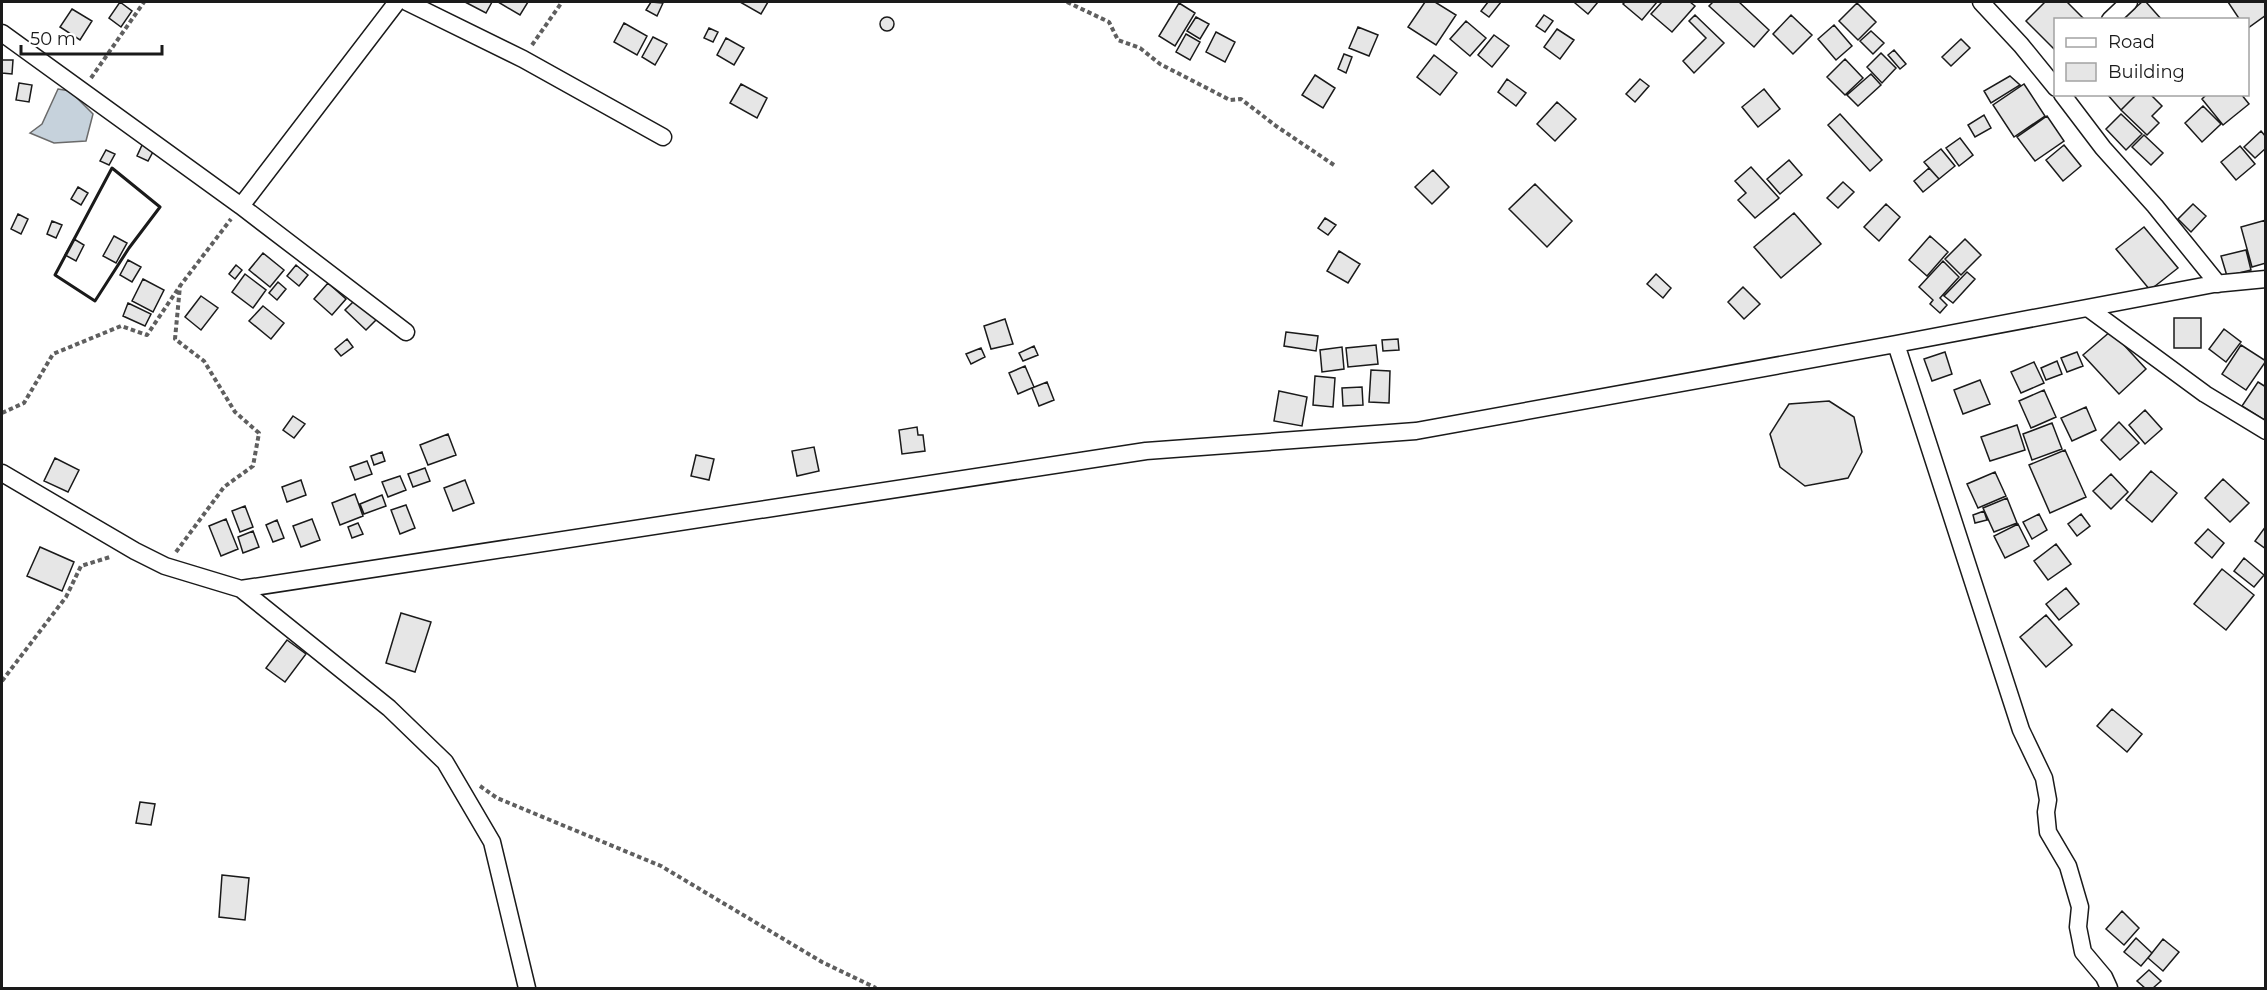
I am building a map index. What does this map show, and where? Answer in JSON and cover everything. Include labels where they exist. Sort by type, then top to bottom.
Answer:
[{"type":"street","points":[[241,206],[397,2]]},
{"type":"street","points":[[406,2],[523,59],[663,136]]},
{"type":"street","points":[[1981,2],[2053,80]]},
{"type":"street","points":[[2112,18],[2129,2]]},
{"type":"street","points":[[2,33],[241,206],[406,332]]},
{"type":"street","points":[[2064,96],[2103,148],[2155,206],[2218,284]]},
{"type":"street","points":[[241,589],[1146,452],[1416,431],[2218,284],[2265,279]]},
{"type":"street","points":[[2088,308],[2205,394],[2265,432]]},
{"type":"street","points":[[1896,344],[2021,730],[2044,778],[2048,800],[2046,812],[2048,832],[2068,866],[2080,907],[2078,927],[2083,952],[2104,977],[2109,988]]},
{"type":"street","points":[[2,473],[135,551],[165,566],[241,589],[389,708],[445,762],[492,842],[527,988]]},
{"type":"path","points":[[82,91],[144,2]]},
{"type":"path","points":[[523,59],[562,2]]},
{"type":"path","points":[[1067,2],[1109,22],[1118,40],[1140,48],[1160,64],[1230,100],[1241,99],[1334,165]]},
{"type":"path","points":[[2,413],[24,403],[53,354],[121,326],[147,335],[180,286],[241,206]]},
{"type":"path","points":[[165,566],[224,487],[253,466],[259,433],[235,412],[204,361],[175,339],[180,286]]},
{"type":"path","points":[[2,681],[66,597],[81,566],[110,557],[121,559]]},
{"type":"path","points":[[471,780],[498,798],[661,866],[822,962],[876,988]]},
{"type":"shaded area","points":[[58,89],[70,91],[93,114],[86,141],[54,143],[30,133],[42,124]]},
{"type":"building","points":[[120,2],[132,11],[121,27],[109,18]]},
{"type":"building","points":[[465,2],[492,2],[486,13]]},
{"type":"building","points":[[498,2],[528,2],[520,15]]},
{"type":"building","points":[[651,2],[663,3],[657,16],[646,10]]},
{"type":"building","points":[[740,2],[768,2],[761,14]]},
{"type":"building","points":[[1425,2],[1435,2],[1456,15],[1436,45],[1408,27]]},
{"type":"building","points":[[1488,2],[1501,2],[1489,17],[1481,11]]},
{"type":"building","points":[[1576,2],[1598,2],[1588,14]]},
{"type":"building","points":[[1625,2],[1657,2],[1642,20],[1623,4]]},
{"type":"building","points":[[1662,2],[1690,2],[1695,6],[1672,32],[1651,14]]},
{"type":"building","points":[[1713,2],[1739,2],[1769,30],[1754,47],[1709,6]]},
{"type":"building","points":[[2045,2],[2067,2],[2083,18],[2054,18],[2054,49],[2026,21]]},
{"type":"building","points":[[2142,2],[2146,2],[2160,18],[2123,18]]},
{"type":"building","points":[[2228,2],[2266,2],[2266,15],[2249,27],[2249,18],[2239,18]]},
{"type":"building","points":[[1179,3],[1195,13],[1175,46],[1159,36]]},
{"type":"building","points":[[1857,3],[1876,22],[1858,40],[1839,21]]},
{"type":"building","points":[[72,9],[92,21],[80,40],[60,27]]},
{"type":"building","points":[[1544,15],[1553,21],[1545,32],[1536,26]]},
{"type":"building","points":[[1695,15],[1724,43],[1694,73],[1683,61],[1706,38],[1689,21]]},
{"type":"building","points":[[1791,15],[1812,35],[1793,54],[1773,34]]},
{"type":"building","points":[[887,17],[892,19],[894,24],[892,29],[887,31],[882,29],[880,24],[882,19]]},
{"type":"building","points":[[1196,17],[1209,24],[1200,39],[1187,31]]},
{"type":"building","points":[[1466,21],[1486,38],[1470,56],[1450,39]]},
{"type":"building","points":[[624,23],[647,36],[637,55],[614,42]]},
{"type":"building","points":[[1834,25],[1852,46],[1836,60],[1818,39]]},
{"type":"building","points":[[1358,27],[1378,35],[1369,56],[1349,48]]},
{"type":"building","points":[[709,28],[718,32],[713,42],[704,38]]},
{"type":"building","points":[[1557,29],[1574,40],[1560,59],[1544,47]]},
{"type":"building","points":[[1871,31],[1884,43],[1873,54],[1860,41]]},
{"type":"building","points":[[1216,32],[1235,42],[1225,62],[1206,52]]},
{"type":"building","points":[[1186,34],[1200,42],[1190,60],[1176,52]]},
{"type":"building","points":[[1494,35],[1509,46],[1492,67],[1478,55]]},
{"type":"building","points":[[653,37],[667,44],[655,65],[642,57]]},
{"type":"building","points":[[726,38],[744,48],[734,65],[717,55]]},
{"type":"building","points":[[1961,39],[1970,48],[1951,66],[1942,57]]},
{"type":"building","points":[[1894,50],[1906,64],[1900,69],[1888,55]]},
{"type":"building","points":[[1881,53],[1896,68],[1882,83],[1867,67]]},
{"type":"building","points":[[1344,54],[1352,57],[1346,73],[1338,69]]},
{"type":"building","points":[[1434,55],[1457,73],[1440,95],[1417,77]]},
{"type":"building","points":[[1845,59],[1863,78],[1845,95],[1827,77]]},
{"type":"building","points":[[2,60],[13,60],[12,74],[2,73]]},
{"type":"building","points":[[1871,74],[1881,85],[1858,106],[1847,95]]},
{"type":"building","points":[[1315,75],[1335,88],[1323,108],[1302,95]]},
{"type":"building","points":[[2010,76],[2020,85],[1991,103],[1984,91]]},
{"type":"building","points":[[1507,79],[1526,93],[1516,106],[1498,92]]},
{"type":"building","points":[[1640,79],[1649,86],[1635,102],[1626,94]]},
{"type":"building","points":[[19,83],[32,85],[29,102],[16,100]]},
{"type":"building","points":[[741,84],[767,98],[757,118],[730,103]]},
{"type":"building","points":[[2024,84],[2045,116],[2014,137],[1993,105]]},
{"type":"building","points":[[1764,89],[1780,109],[1758,127],[1742,107]]},
{"type":"building","points":[[2109,96],[2135,96],[2121,110]]},
{"type":"building","points":[[2135,96],[2152,96],[2162,106],[2152,116],[2159,123],[2147,135],[2121,110]]},
{"type":"building","points":[[2205,96],[2243,96],[2249,104],[2223,125],[2202,99]]},
{"type":"building","points":[[1557,102],[1576,119],[1555,141],[1537,124]]},
{"type":"building","points":[[2203,106],[2221,124],[2202,142],[2185,123]]},
{"type":"building","points":[[1840,114],[1882,160],[1870,171],[1828,125]]},
{"type":"building","points":[[2121,114],[2142,134],[2126,150],[2106,129]]},
{"type":"building","points":[[1984,115],[1991,128],[1975,137],[1968,125]]},
{"type":"building","points":[[2047,116],[2064,141],[2035,161],[2017,137]]},
{"type":"building","points":[[2261,131],[2266,137],[2266,148],[2255,158],[2244,147]]},
{"type":"building","points":[[2144,135],[2163,153],[2151,165],[2132,147]]},
{"type":"building","points":[[1960,138],[1973,155],[1959,166],[1946,148]]},
{"type":"building","points":[[143,143],[155,148],[148,161],[137,156]]},
{"type":"building","points":[[2064,145],[2081,166],[2063,181],[2046,160]]},
{"type":"building","points":[[2240,146],[2255,164],[2236,180],[2221,162]]},
{"type":"building","points":[[1941,149],[1955,166],[1939,179],[1924,162]]},
{"type":"building","points":[[106,150],[115,154],[109,165],[100,161]]},
{"type":"building","points":[[1789,160],[1802,175],[1780,194],[1767,179]]},
{"type":"building","points":[[1751,167],[1779,198],[1755,218],[1738,200],[1746,193],[1735,181]]},
{"type":"building","points":[[1929,168],[1939,179],[1923,192],[1914,181]]},
{"type":"building","points":[[1433,170],[1449,187],[1432,204],[1415,187]]},
{"type":"building","points":[[1843,182],[1854,192],[1838,208],[1827,198]]},
{"type":"building","points":[[1535,184],[1572,221],[1547,247],[1509,209]]},
{"type":"building","points":[[78,187],[88,193],[81,205],[71,199]]},
{"type":"building","points":[[1886,204],[1900,217],[1879,241],[1864,227]]},
{"type":"building","points":[[2193,204],[2206,216],[2191,232],[2178,219]]},
{"type":"building","points":[[1794,213],[1821,244],[1781,278],[1754,247]]},
{"type":"building","points":[[18,214],[28,219],[21,234],[11,229]]},
{"type":"building","points":[[1325,218],[1336,225],[1328,235],[1318,228]]},
{"type":"building","points":[[2266,220],[2266,263],[2252,267],[2241,227]]},
{"type":"building","points":[[52,221],[62,225],[56,238],[47,234]]},
{"type":"building","points":[[2144,227],[2178,268],[2150,290],[2116,249]]},
{"type":"building","points":[[114,236],[127,243],[116,263],[103,256]]},
{"type":"building","points":[[1930,236],[1948,252],[1927,276],[1909,260]]},
{"type":"building","points":[[74,239],[84,245],[76,261],[65,255]]},
{"type":"building","points":[[1965,239],[1981,255],[1961,275],[1945,259]]},
{"type":"building","points":[[2246,250],[2251,270],[2227,276],[2221,256]]},
{"type":"building","points":[[1339,251],[1360,264],[1348,283],[1327,271]]},
{"type":"building","points":[[263,253],[284,270],[270,287],[249,270]]},
{"type":"building","points":[[128,260],[141,267],[132,282],[120,275]]},
{"type":"building","points":[[1943,261],[1959,277],[1940,298],[1947,305],[1940,313],[1930,304],[1933,300],[1919,287]]},
{"type":"building","points":[[236,265],[242,270],[235,279],[229,274]]},
{"type":"building","points":[[296,265],[308,275],[299,286],[287,276]]},
{"type":"building","points":[[1967,272],[1975,279],[1953,303],[1944,296]]},
{"type":"building","points":[[245,274],[266,290],[253,308],[232,292]]},
{"type":"building","points":[[1656,274],[1671,288],[1663,298],[1647,284]]},
{"type":"building","points":[[143,279],[164,290],[153,312],[132,301]]},
{"type":"building","points":[[278,282],[286,289],[277,300],[269,293]]},
{"type":"building","points":[[328,283],[346,299],[332,315],[314,299]]},
{"type":"building","points":[[1743,287],[1760,304],[1744,319],[1728,302]]},
{"type":"building","points":[[201,296],[218,308],[201,330],[185,317]]},
{"type":"building","points":[[356,299],[377,319],[366,330],[345,310]]},
{"type":"building","points":[[128,303],[151,314],[145,326],[123,316]]},
{"type":"building","points":[[263,306],[284,323],[271,339],[249,321]]},
{"type":"building","points":[[2174,318],[2201,318],[2201,348],[2174,348]]},
{"type":"building","points":[[1005,319],[1013,344],[991,349],[984,326]]},
{"type":"building","points":[[2224,329],[2241,342],[2226,362],[2209,349]]},
{"type":"building","points":[[2111,331],[2146,369],[2119,394],[2083,355]]},
{"type":"building","points":[[1286,332],[1318,336],[1316,351],[1284,346]]},
{"type":"building","points":[[347,339],[353,347],[341,356],[335,349]]},
{"type":"building","points":[[1398,339],[1399,350],[1383,351],[1382,340]]},
{"type":"building","points":[[1376,345],[1378,364],[1348,367],[1346,348]]},
{"type":"building","points":[[2241,345],[2266,361],[2246,390],[2222,374]]},
{"type":"building","points":[[1034,346],[1038,355],[1023,361],[1019,353]]},
{"type":"building","points":[[1342,347],[1344,369],[1322,372],[1320,350]]},
{"type":"building","points":[[981,348],[985,357],[971,364],[966,354]]},
{"type":"building","points":[[1945,352],[1952,374],[1932,381],[1924,359]]},
{"type":"building","points":[[2077,352],[2083,366],[2067,372],[2061,358]]},
{"type":"building","points":[[2057,361],[2062,374],[2046,380],[2041,368]]},
{"type":"building","points":[[2034,362],[2044,383],[2021,393],[2011,372]]},
{"type":"building","points":[[1025,366],[1034,387],[1018,394],[1009,373]]},
{"type":"building","points":[[1371,370],[1390,371],[1389,403],[1369,402]]},
{"type":"building","points":[[1315,376],[1335,378],[1333,407],[1313,405]]},
{"type":"building","points":[[1980,380],[1990,404],[1963,414],[1954,390]]},
{"type":"building","points":[[1047,382],[1054,400],[1039,406],[1032,388]]},
{"type":"building","points":[[2258,382],[2266,387],[2266,421],[2242,406]]},
{"type":"building","points":[[1362,387],[1363,405],[1343,406],[1342,388]]},
{"type":"building","points":[[2044,390],[2056,417],[2031,428],[2019,401]]},
{"type":"building","points":[[1279,391],[1307,397],[1302,426],[1274,421]]},
{"type":"building","points":[[1829,401],[1854,417],[1862,452],[1848,478],[1805,486],[1780,467],[1770,434],[1789,404]]},
{"type":"building","points":[[2086,407],[2096,430],[2072,441],[2061,418]]},
{"type":"building","points":[[2145,410],[2162,429],[2145,444],[2129,425]]},
{"type":"building","points":[[293,416],[305,424],[294,438],[283,430]]},
{"type":"building","points":[[2119,422],[2139,443],[2120,460],[2101,440]]},
{"type":"building","points":[[2052,423],[2062,449],[2032,460],[2023,434]]},
{"type":"building","points":[[2017,425],[2025,450],[1990,461],[1981,437]]},
{"type":"building","points":[[917,427],[918,435],[923,435],[925,451],[902,454],[899,430]]},
{"type":"building","points":[[448,434],[456,455],[428,465],[420,445]]},
{"type":"building","points":[[814,447],[819,471],[797,476],[792,451]]},
{"type":"building","points":[[2065,450],[2086,497],[2050,513],[2029,465]]},
{"type":"building","points":[[382,452],[385,461],[374,465],[371,456]]},
{"type":"building","points":[[696,455],[714,459],[709,480],[691,476]]},
{"type":"building","points":[[55,458],[79,470],[68,492],[44,481]]},
{"type":"building","points":[[367,461],[372,474],[355,480],[350,467]]},
{"type":"building","points":[[425,468],[430,481],[413,487],[408,474]]},
{"type":"building","points":[[2151,471],[2177,493],[2152,522],[2126,500]]},
{"type":"building","points":[[1995,472],[2006,496],[1978,508],[1967,484]]},
{"type":"building","points":[[2111,474],[2128,492],[2111,509],[2093,491]]},
{"type":"building","points":[[400,476],[406,490],[388,497],[382,482]]},
{"type":"building","points":[[2223,479],[2249,503],[2230,522],[2205,498]]},
{"type":"building","points":[[301,480],[306,495],[287,502],[282,487]]},
{"type":"building","points":[[465,480],[474,503],[453,511],[444,488]]},
{"type":"building","points":[[355,494],[363,516],[340,525],[332,503]]},
{"type":"building","points":[[382,495],[386,506],[364,514],[360,504]]},
{"type":"building","points":[[2007,498],[2017,523],[1994,532],[1983,508]]},
{"type":"building","points":[[406,505],[415,528],[400,534],[391,510]]},
{"type":"building","points":[[245,506],[253,527],[240,532],[232,511]]},
{"type":"building","points":[[1984,511],[1987,520],[1975,523],[1973,515]]},
{"type":"building","points":[[2039,514],[2047,530],[2032,539],[2023,522]]},
{"type":"building","points":[[2081,514],[2090,526],[2077,536],[2068,524]]},
{"type":"building","points":[[226,519],[238,549],[221,556],[209,526]]},
{"type":"building","points":[[312,519],[320,540],[301,547],[293,526]]},
{"type":"building","points":[[277,520],[284,538],[273,542],[266,525]]},
{"type":"building","points":[[358,523],[363,534],[352,538],[348,527]]},
{"type":"building","points":[[2018,524],[2029,546],[2005,558],[1994,536]]},
{"type":"building","points":[[2266,526],[2266,549],[2255,541]]},
{"type":"building","points":[[2208,529],[2224,543],[2212,558],[2195,543]]},
{"type":"building","points":[[253,531],[259,547],[243,553],[238,537]]},
{"type":"building","points":[[2056,544],[2071,564],[2048,580],[2034,561]]},
{"type":"building","points":[[40,547],[74,562],[62,591],[27,576]]},
{"type":"building","points":[[2244,558],[2264,575],[2254,587],[2234,571]]},
{"type":"building","points":[[2222,569],[2254,595],[2226,630],[2194,604]]},
{"type":"building","points":[[2066,588],[2079,604],[2059,620],[2046,604]]},
{"type":"building","points":[[401,613],[431,622],[415,672],[386,663]]},
{"type":"building","points":[[2046,615],[2072,645],[2046,667],[2020,637]]},
{"type":"building","points":[[287,640],[306,654],[285,682],[266,668]]},
{"type":"building","points":[[2112,709],[2142,734],[2127,752],[2097,726]]},
{"type":"building","points":[[140,802],[155,804],[151,825],[136,823]]},
{"type":"building","points":[[222,875],[249,878],[245,920],[219,917]]},
{"type":"building","points":[[2122,911],[2139,928],[2124,945],[2106,929]]},
{"type":"building","points":[[2136,938],[2152,953],[2141,966],[2124,952]]},
{"type":"building","points":[[2163,939],[2179,952],[2163,971],[2148,958]]},
{"type":"building","points":[[2149,970],[2161,981],[2153,988],[2145,988],[2137,981]]},
{"type":"wall","points":[[112,168],[160,207],[129,248],[95,301],[55,275],[112,168]]}]
